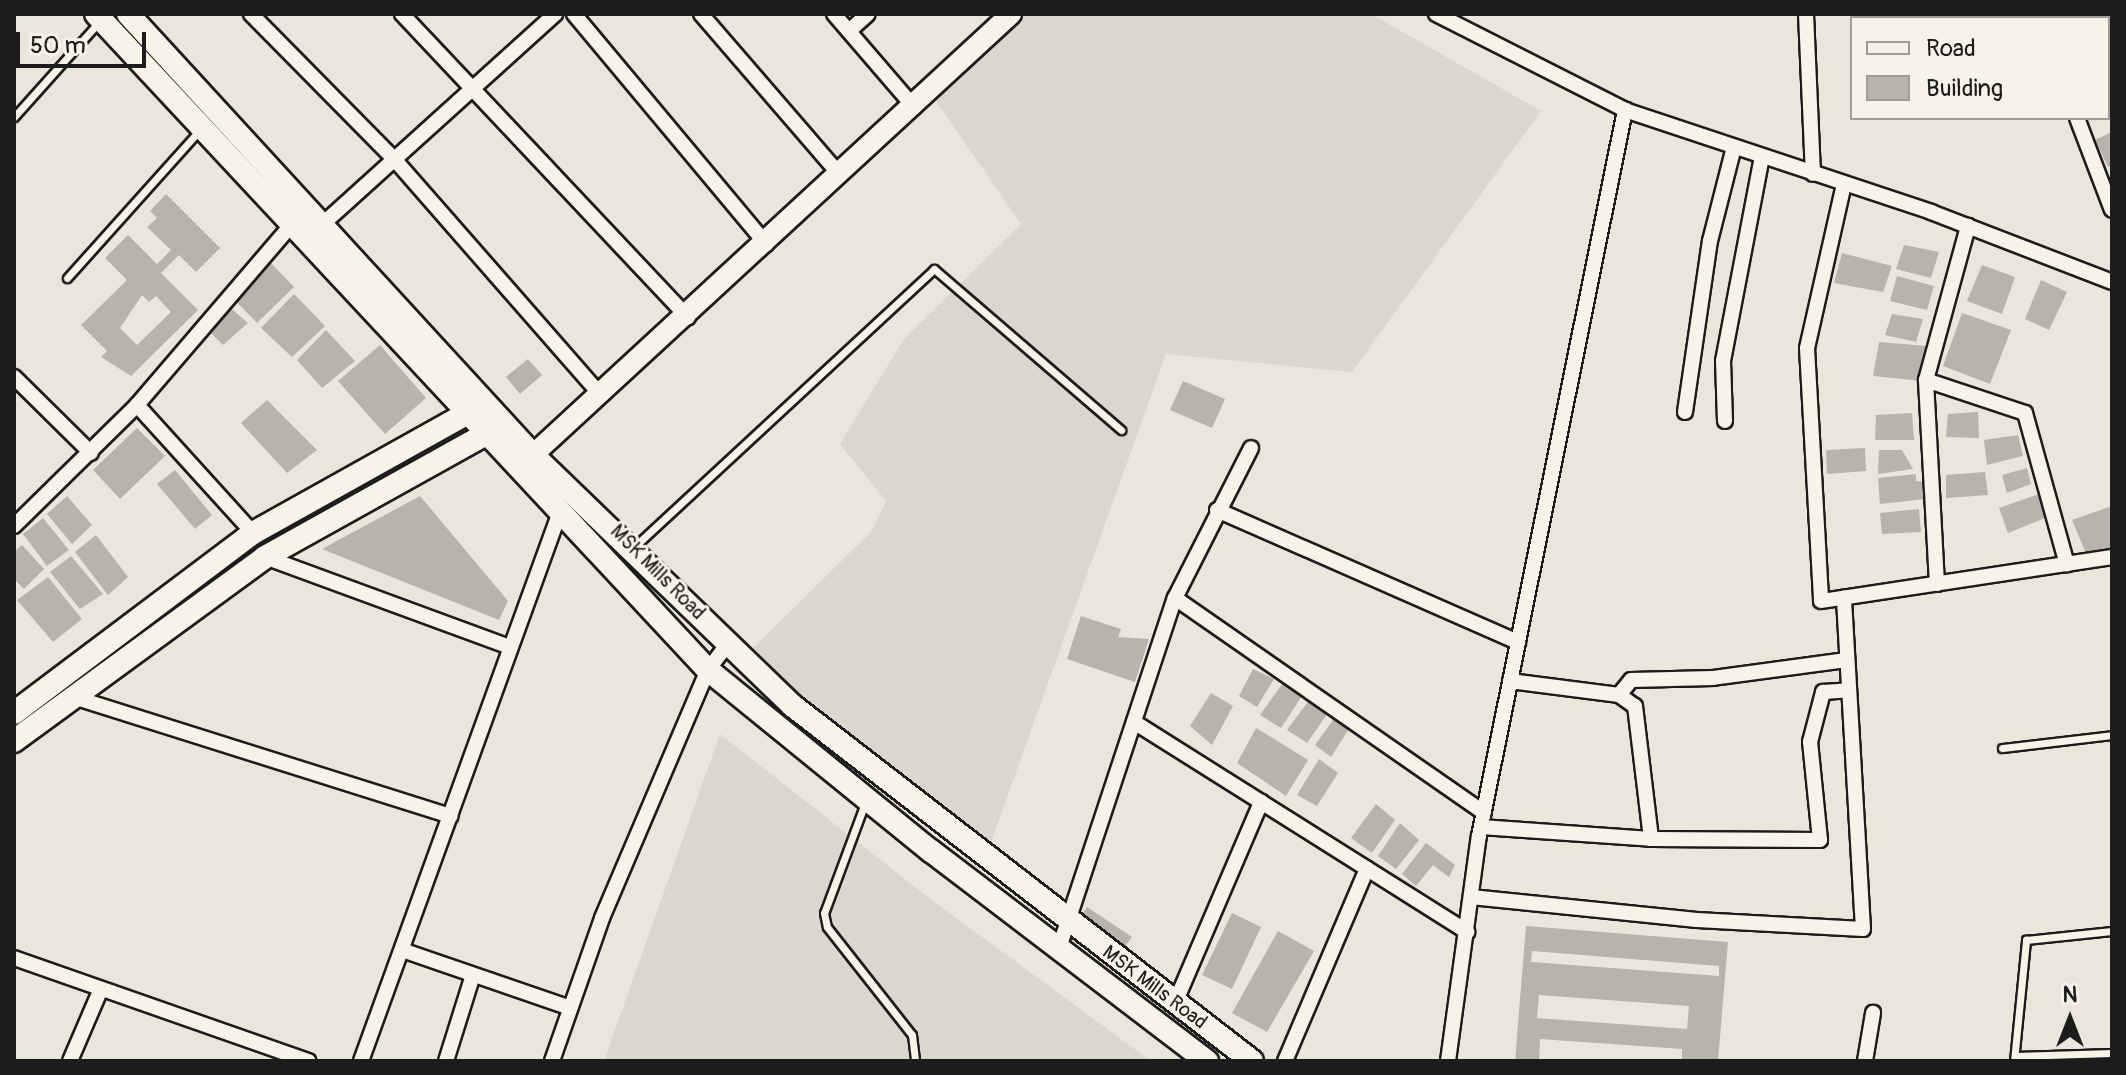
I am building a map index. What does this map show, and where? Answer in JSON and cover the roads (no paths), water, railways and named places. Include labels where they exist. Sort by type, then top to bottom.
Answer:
[{"type":"main road","name":"MSK Mills Road","points":[[128,14],[324,224],[478,408]]},
{"type":"main road","name":"MSK Mills Road","points":[[98,17],[299,232],[498,428],[526,460],[560,512],[708,670],[1207,1061]]},
{"type":"main road","points":[[17,721],[45,687],[253,533],[478,408]]},
{"type":"main road","points":[[17,721],[70,695],[265,557],[498,428]]},
{"type":"main road","name":"MSK Mills Road","points":[[526,460],[634,547],[793,706],[1252,1061]]},
{"type":"street","points":[[251,14],[395,160],[600,394]]},
{"type":"street","points":[[402,14],[688,317]]},
{"type":"street","points":[[299,232],[324,224],[555,14]]},
{"type":"street","points":[[574,14],[766,244]]},
{"type":"street","points":[[701,14],[840,175]]},
{"type":"street","points":[[834,14],[914,107]]},
{"type":"street","points":[[849,31],[868,14]]},
{"type":"street","points":[[526,460],[688,317],[1011,14]]},
{"type":"street","points":[[1436,14],[1625,110],[1968,226],[2112,282]]},
{"type":"street","points":[[1806,14],[1813,174]]},
{"type":"street","points":[[1448,1061],[1482,820],[1625,110]]},
{"type":"street","points":[[2078,120],[2112,210]]},
{"type":"street","points":[[1685,412],[1710,241],[1734,147]]},
{"type":"street","points":[[1725,421],[1723,361],[1762,157]]},
{"type":"street","points":[[1844,184],[1807,348],[1821,601],[2112,557]]},
{"type":"street","points":[[14,526],[91,453],[299,232],[308,206]]},
{"type":"street","points":[[1937,584],[1926,380],[1968,226]]},
{"type":"street","points":[[14,377],[91,453]]},
{"type":"street","points":[[1926,380],[2025,413],[2067,564]]},
{"type":"street","points":[[137,405],[253,533]]},
{"type":"street","points":[[1059,948],[1175,598],[1251,448]]},
{"type":"street","points":[[1217,510],[1518,642]]},
{"type":"street","points":[[361,1061],[560,512]]},
{"type":"street","points":[[265,557],[510,647]]},
{"type":"street","points":[[1175,598],[1482,820],[1651,839],[1820,840],[1810,742],[1823,692],[1849,690]]},
{"type":"street","points":[[1471,897],[1863,929],[1844,598]]},
{"type":"street","points":[[552,1061],[570,1008],[708,670],[729,642]]},
{"type":"street","points":[[1619,695],[1631,680],[1704,679],[1847,660]]},
{"type":"street","points":[[1510,681],[1619,695],[1635,706],[1651,839]]},
{"type":"street","points":[[45,687],[451,816]]},
{"type":"street","points":[[1134,722],[1467,932]]},
{"type":"street","points":[[1175,1003],[1261,802]]},
{"type":"street","points":[[1285,1061],[1367,869]]},
{"type":"street","points":[[402,950],[570,1008]]},
{"type":"street","points":[[14,958],[100,991],[308,1061]]},
{"type":"street","points":[[446,1061],[473,975]]},
{"type":"street","points":[[70,1061],[100,991]]},
{"type":"street","points":[[1865,1061],[1873,1013]]},
{"type":"lane","points":[[14,117],[98,17]]},
{"type":"lane","points":[[67,278],[201,129]]},
{"type":"lane","points":[[634,547],[934,269],[1121,430]]},
{"type":"lane","points":[[2002,748],[2112,735]]},
{"type":"lane","points":[[867,797],[824,913],[827,927],[912,1035],[915,1061]]},
{"type":"lane","points":[[2112,931],[2026,940],[2015,1059],[2112,1053]]}]
